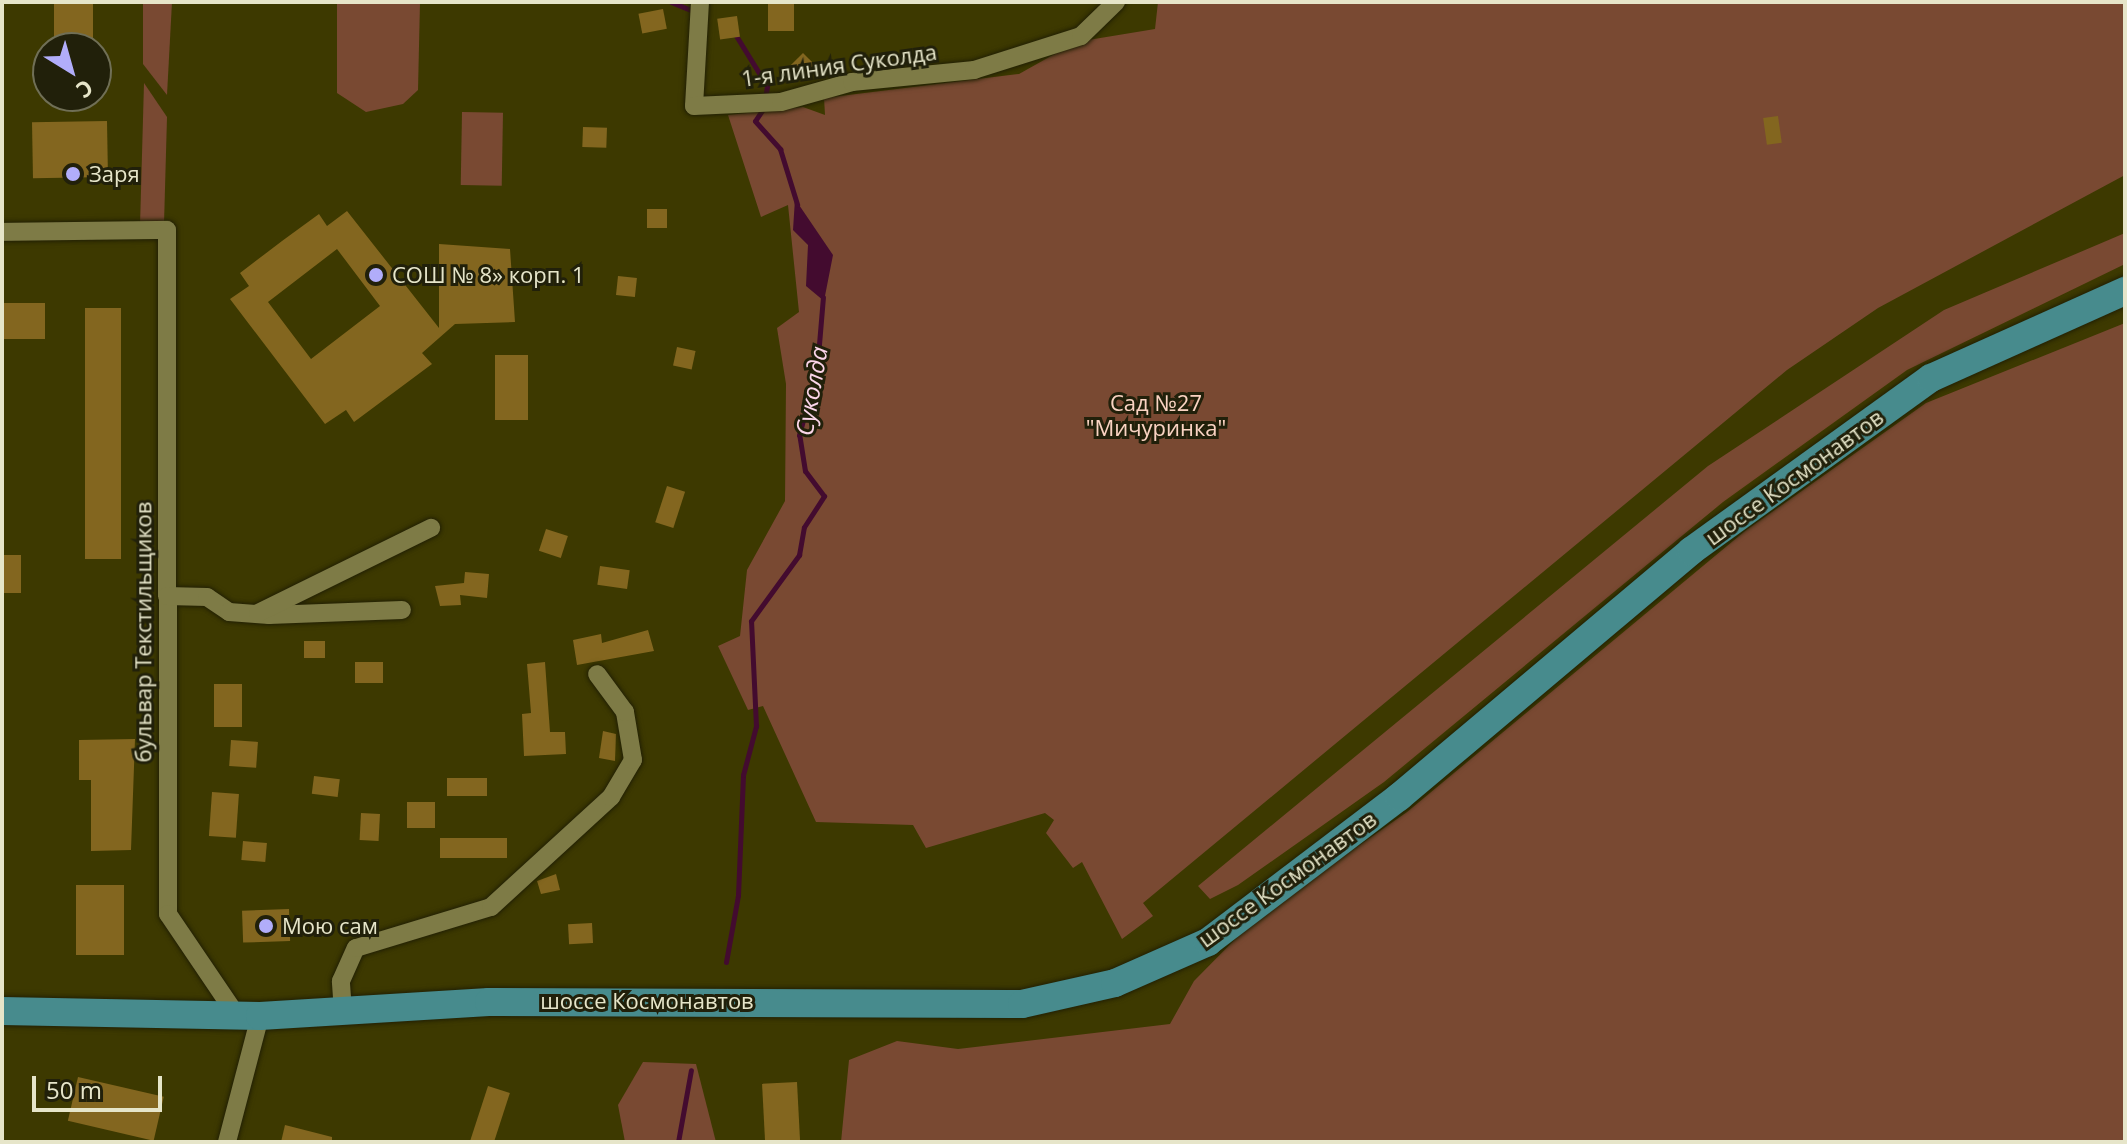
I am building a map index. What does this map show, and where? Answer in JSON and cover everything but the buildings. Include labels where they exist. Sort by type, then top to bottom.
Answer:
[{"type":"main road","name":"шоссе Космонавтов","points":[[2,1011],[247,1015],[504,1001],[1022,1004],[1115,983],[1208,942],[1399,797],[1691,551],[1931,378],[2125,291]]},
{"type":"street","name":"1-я линия Суколда","points":[[700,2],[694,106],[781,102],[852,82],[974,70],[1081,36],[1116,2]]},
{"type":"street","name":"бульвар Текстильщиков","points":[[2,232],[167,230],[168,914],[247,1015]]},
{"type":"street","points":[[256,614],[431,528]]},
{"type":"street","points":[[167,596],[207,597],[229,612],[256,614],[402,610]]},
{"type":"street","points":[[343,1012],[341,981],[356,948],[491,907],[611,797],[633,760],[625,712],[597,674]]},
{"type":"street","points":[[227,1142],[247,1015]]},
{"type":"green space","points":[[143,2],[172,2],[167,95],[143,64]]},
{"type":"green space","points":[[337,2],[420,2],[418,90],[403,104],[366,112],[337,93]]},
{"type":"green space","name":"Сад №27 \"Мичуринка\"","points":[[1158,2],[2125,2],[2125,175],[1878,308],[1787,370],[1143,903],[1153,916],[1122,939],[1082,862],[1073,868],[1046,833],[1054,820],[1045,813],[926,848],[913,825],[816,822],[763,706],[748,710],[718,646],[740,636],[747,570],[785,501],[786,384],[777,328],[799,312],[788,205],[761,217],[728,115],[803,107],[825,115],[824,98],[1019,74],[1076,42],[1155,29]]},
{"type":"green space","points":[[144,83],[167,117],[164,224],[140,226]]},
{"type":"green space","points":[[462,112],[503,113],[502,186],[461,185]]},
{"type":"green space","points":[[2125,233],[2125,264],[1907,370],[1723,502],[1384,782],[1238,885],[1210,899],[1198,886],[1708,466],[1944,310]]},
{"type":"green space","points":[[2125,323],[2125,1142],[841,1142],[849,1060],[897,1041],[958,1049],[1170,1024],[1194,981],[1258,916],[1407,812],[1745,531],[1926,403]]},
{"type":"green space","points":[[643,1062],[696,1064],[716,1142],[625,1142],[618,1105]]},
{"type":"shaded area","points":[[795,199],[833,255],[824,301],[806,286],[808,245],[793,230]]},
{"type":"waterway","name":"Суколда","points":[[671,2],[696,12]]},
{"type":"waterway","name":"Суколда","points":[[735,34],[767,86],[765,99]]},
{"type":"waterway","name":"Суколда","points":[[763,109],[755,121],[780,149],[797,204]]},
{"type":"waterway","name":"Суколда","points":[[726,962],[738,895],[743,775],[756,726],[751,621],[799,555],[804,527],[824,496],[805,471],[799,435],[817,368],[823,297]]},
{"type":"waterway","name":"Суколда","points":[[678,1142],[691,1070]]},
{"type":"place","name":"Заря","points":[[73,174]]},
{"type":"place","name":"СОШ № 8» корп. 1","points":[[376,275]]},
{"type":"place","name":"Мою сам","points":[[266,926]]}]
